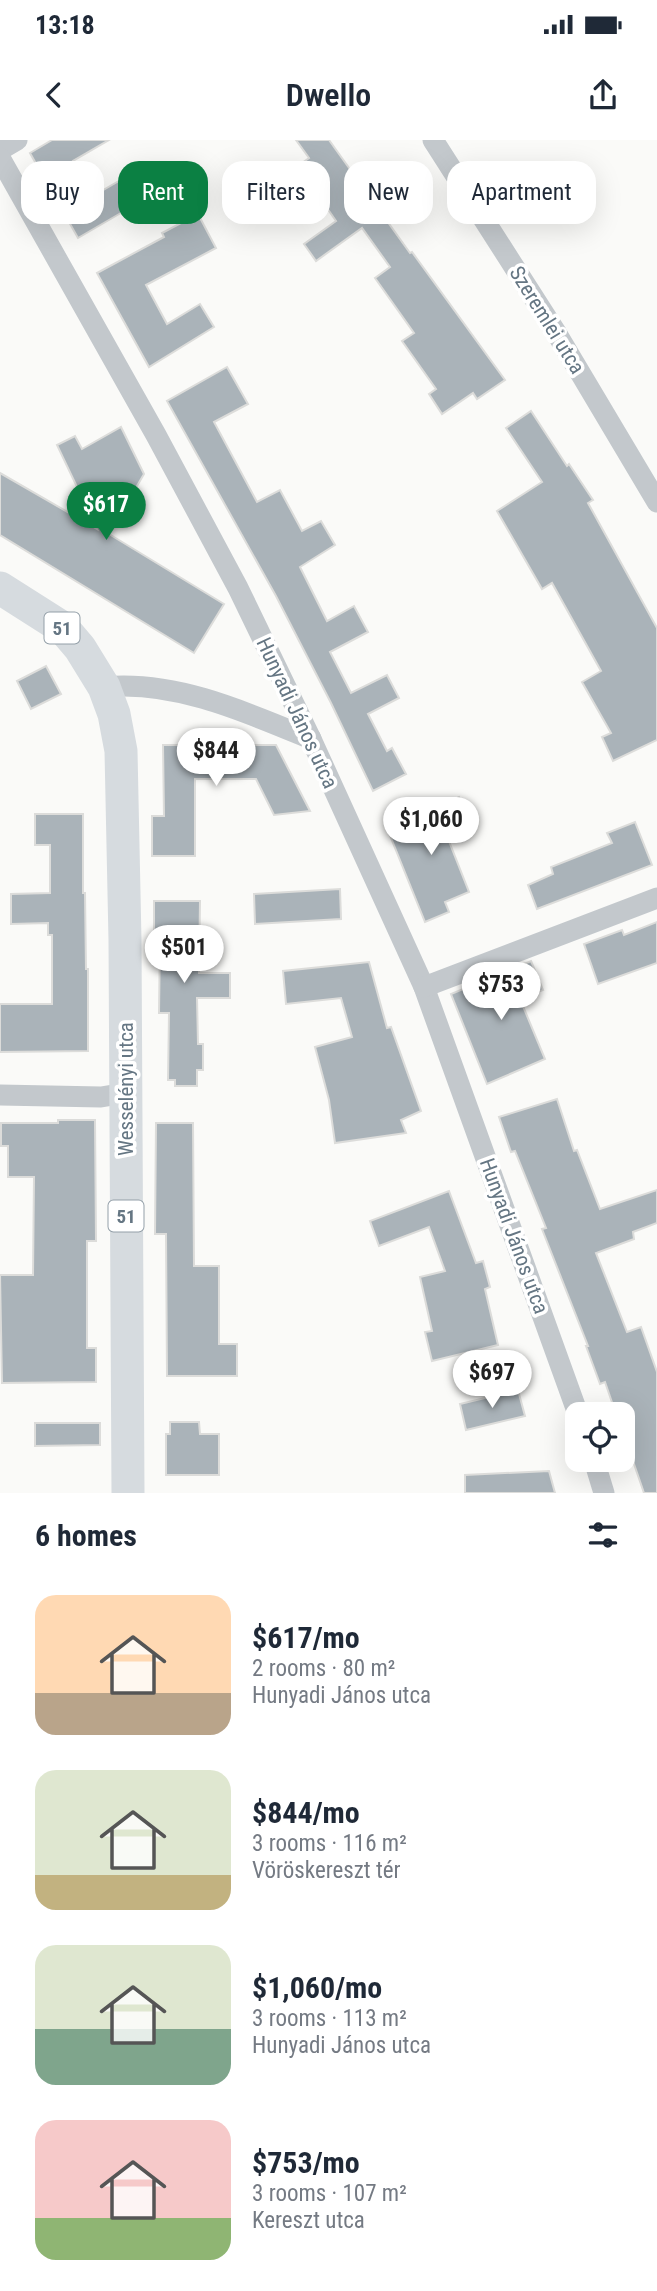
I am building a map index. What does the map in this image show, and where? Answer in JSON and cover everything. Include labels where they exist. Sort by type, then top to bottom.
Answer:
[{"type":"main road","name":"51","points":[[0,588],[63,628],[94,668],[104,687]]},
{"type":"main road","name":"Wesselényi utca","points":[[104,687],[114,714],[121,751],[125,940],[128,1493]]},
{"type":"street","points":[[0,150],[17,140]]},
{"type":"street","name":"Szeremlei utca","points":[[433,140],[557,334],[657,502]]},
{"type":"street","name":"Hunyadi János utca","points":[[0,158],[232,576],[311,739],[424,987],[574,1402]]},
{"type":"street","points":[[104,687],[129,685],[234,707],[311,739]]},
{"type":"street","points":[[424,987],[657,898]]},
{"type":"street","points":[[0,1095],[101,1097],[125,1093]]},
{"type":"street","points":[[598,1472],[604,1493]]},
{"type":"building","points":[[52,140],[109,140],[73,161],[35,161],[30,153]]},
{"type":"building","points":[[296,140],[329,140],[344,161],[344,224],[389,224],[505,380],[477,399],[473,393],[442,414],[429,394],[436,389],[402,341],[414,333],[375,278],[390,267],[362,228],[316,261],[304,244],[336,221],[330,212],[330,161],[305,161],[309,158]]},
{"type":"building","points":[[118,181],[118,215],[104,223],[104,190]]},
{"type":"building","points":[[70,224],[102,224],[78,238]]},
{"type":"building","points":[[179,224],[203,224],[216,248],[146,285],[167,324],[200,304],[214,327],[149,367],[97,273],[164,237],[162,233]]},
{"type":"building","points":[[227,367],[248,404],[214,422],[257,502],[280,490],[302,531],[321,521],[335,545],[300,567],[327,621],[354,606],[368,632],[330,652],[351,693],[387,675],[399,698],[368,714],[387,751],[392,748],[406,774],[373,791],[276,596],[167,401]]},
{"type":"building","points":[[531,411],[593,500],[588,503],[657,628],[657,740],[613,761],[602,737],[611,733],[582,682],[601,671],[552,583],[542,589],[497,511],[542,482],[506,428]]},
{"type":"building","points":[[121,427],[144,474],[109,534],[224,604],[194,653],[0,535],[0,473],[97,529],[57,445],[75,436],[82,449]]},
{"type":"building","points":[[46,666],[61,694],[31,709],[17,681]]},
{"type":"building","points":[[163,745],[276,745],[310,811],[274,815],[256,779],[195,779],[195,856],[152,856],[152,816],[164,816]]},
{"type":"building","points":[[459,797],[469,821],[445,831],[469,892],[445,902],[449,912],[425,922],[387,828]]},
{"type":"building","points":[[35,814],[83,814],[88,1051],[0,1052],[0,1004],[52,1004],[52,935],[48,935],[48,923],[11,924],[11,894],[50,893],[50,845],[35,845]]},
{"type":"building","points":[[635,822],[652,865],[537,909],[528,885],[553,874],[551,867],[612,843],[607,833]]},
{"type":"building","points":[[340,889],[341,919],[255,924],[254,894]]},
{"type":"building","points":[[154,901],[200,901],[199,973],[230,973],[230,998],[197,998],[198,1044],[203,1044],[203,1070],[197,1070],[197,1086],[175,1086],[175,1080],[168,1080],[169,1013],[159,1013],[160,939],[154,939]]},
{"type":"building","points":[[657,922],[657,963],[598,984],[584,944],[622,930],[624,935]]},
{"type":"building","points":[[531,961],[543,990],[520,999],[545,1059],[487,1084],[451,994]]},
{"type":"building","points":[[369,962],[387,1028],[391,1027],[421,1111],[401,1120],[406,1133],[335,1143],[329,1100],[315,1047],[352,1037],[341,998],[286,1004],[283,971]]},
{"type":"building","points":[[557,1099],[574,1151],[577,1150],[600,1209],[657,1190],[657,1223],[633,1232],[634,1239],[596,1253],[627,1332],[641,1327],[657,1372],[657,1493],[644,1493],[635,1467],[635,1402],[612,1402],[605,1382],[600,1384],[542,1229],[546,1228],[515,1151],[511,1152],[499,1117]]},
{"type":"building","points":[[58,1120],[95,1120],[96,1241],[87,1241],[87,1348],[96,1348],[96,1382],[2,1383],[0,1275],[33,1275],[34,1177],[8,1177],[8,1146],[1,1146],[1,1123],[58,1123]]},
{"type":"building","points":[[156,1123],[193,1123],[194,1266],[219,1266],[219,1344],[237,1344],[237,1376],[167,1376],[166,1234],[155,1234]]},
{"type":"building","points":[[449,1191],[476,1263],[483,1261],[490,1287],[485,1289],[498,1345],[432,1361],[425,1332],[432,1331],[420,1277],[445,1271],[429,1227],[379,1246],[370,1221]]},
{"type":"building","points":[[518,1390],[525,1416],[466,1430],[460,1404]]},
{"type":"building","points":[[170,1422],[199,1422],[200,1434],[219,1434],[219,1475],[166,1475],[166,1434],[170,1434]]},
{"type":"building","points":[[35,1423],[100,1423],[100,1445],[35,1446]]},
{"type":"building","points":[[549,1471],[555,1493],[465,1493],[465,1475]]}]
